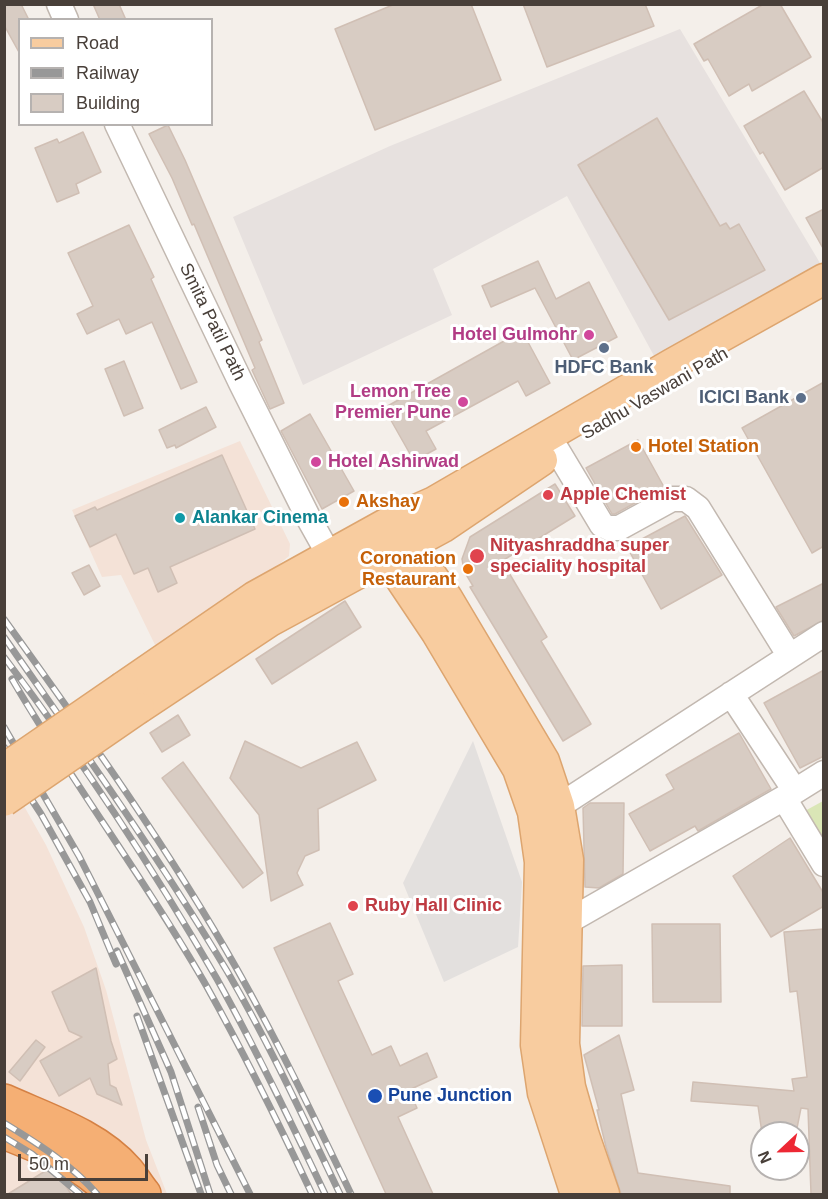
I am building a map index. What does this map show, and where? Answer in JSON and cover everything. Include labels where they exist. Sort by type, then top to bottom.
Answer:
[{"type":"highway","points":[[4,1101],[72,1132],[106,1151],[127,1171],[144,1194]]},
{"type":"highway","points":[[10,1140],[59,1156],[89,1174],[111,1194]]},
{"type":"main road","points":[[4,801],[254,597],[381,526],[434,502],[824,279]]},
{"type":"main road","name":"Sadhu Vaswani Path","points":[[131,697],[443,527],[557,450],[824,299]]},
{"type":"main road","points":[[381,526],[399,552],[437,633],[518,769],[533,812],[540,862],[536,1045],[543,1093],[576,1194]]},
{"type":"main road","points":[[399,552],[447,598],[544,761],[559,806],[568,860],[564,1044],[570,1087],[599,1181]]},
{"type":"main road","points":[[4,769],[131,697]]},
{"type":"street","points":[[59,4],[65,18]]},
{"type":"street","name":"Smita Patil Path","points":[[118,126],[241,383],[309,519],[344,582]]},
{"type":"street","points":[[557,450],[602,525],[609,528],[619,528],[672,499],[686,499],[698,508],[789,656]]},
{"type":"street","points":[[559,806],[824,634]]},
{"type":"street","points":[[731,694],[789,794],[824,864]]},
{"type":"street","points":[[567,922],[824,773]]},
{"type":"shaded area","points":[[680,29],[823,268],[659,365],[567,196],[433,269],[452,315],[303,385],[233,217],[390,146]]},
{"type":"shaded area","points":[[240,441],[290,544],[289,556],[237,599],[157,649],[121,575],[102,577],[72,510]]},
{"type":"shaded area","points":[[473,741],[522,882],[518,947],[444,982],[403,883]]},
{"type":"shaded area","points":[[11,783],[46,845],[84,927],[106,990],[146,1140],[167,1194],[5,1194],[4,788]]},
{"type":"green space","points":[[823,801],[823,844],[803,812]]},
{"type":"building","points":[[4,4],[21,4],[28,18],[18,18],[18,50],[4,25]]},
{"type":"building","points":[[93,4],[119,4],[125,18],[99,18]]},
{"type":"building","points":[[395,4],[471,4],[501,80],[375,130],[335,29]]},
{"type":"building","points":[[523,4],[645,4],[654,26],[547,67]]},
{"type":"building","points":[[764,4],[780,4],[811,57],[752,91],[749,84],[729,96],[708,59],[704,61],[694,44]]},
{"type":"building","points":[[804,91],[824,124],[824,167],[785,190],[763,152],[760,154],[744,126]]},
{"type":"building","points":[[657,118],[720,226],[726,223],[730,229],[739,224],[765,270],[669,320],[578,165]]},
{"type":"building","points":[[168,126],[262,340],[259,342],[284,403],[270,409],[252,370],[255,368],[194,224],[192,225],[172,178],[149,134]]},
{"type":"building","points":[[83,132],[101,172],[76,184],[79,193],[57,202],[35,148],[57,139],[59,143]]},
{"type":"building","points":[[824,209],[824,250],[806,218]]},
{"type":"building","points":[[129,225],[154,277],[151,279],[197,382],[181,389],[152,322],[126,334],[119,319],[87,334],[77,314],[93,306],[68,253]]},
{"type":"building","points":[[538,261],[556,299],[589,282],[617,337],[573,360],[535,288],[491,307],[482,286]]},
{"type":"building","points":[[522,331],[550,383],[526,396],[518,381],[426,431],[436,449],[414,461],[384,408]]},
{"type":"building","points":[[124,361],[143,408],[124,416],[105,369]]},
{"type":"building","points":[[824,382],[824,546],[812,553],[742,428]]},
{"type":"building","points":[[206,407],[216,427],[176,448],[175,445],[167,448],[159,430]]},
{"type":"building","name":"Hotel Ashirwad","points":[[310,414],[354,491],[322,509],[281,431]]},
{"type":"building","points":[[638,440],[664,487],[612,514],[586,468]]},
{"type":"building","name":"Alankar Cinema","points":[[222,455],[255,529],[170,567],[177,583],[158,592],[148,568],[134,574],[116,534],[90,547],[75,516],[95,507],[97,510]]},
{"type":"building","points":[[555,484],[575,516],[502,561],[547,637],[541,641],[591,724],[563,741],[470,587],[473,586],[464,571],[462,559],[470,537]]},
{"type":"building","points":[[685,516],[722,575],[661,609],[627,547]]},
{"type":"building","points":[[89,565],[100,586],[84,595],[72,573]]},
{"type":"building","points":[[824,583],[824,620],[794,636],[776,607]]},
{"type":"building","points":[[345,601],[361,627],[272,684],[256,659]]},
{"type":"building","points":[[824,670],[824,756],[800,768],[764,703]]},
{"type":"building","points":[[178,715],[190,735],[162,752],[150,733]]},
{"type":"building","points":[[739,733],[771,789],[698,831],[695,826],[650,851],[629,814],[674,789],[666,775]]},
{"type":"building","points":[[245,741],[301,768],[357,742],[376,780],[318,809],[319,850],[305,856],[297,873],[303,885],[271,901],[259,815],[230,778]]},
{"type":"building","points":[[183,762],[263,873],[243,888],[162,778]]},
{"type":"building","points":[[590,803],[624,803],[623,874],[599,888],[585,887],[583,808]]},
{"type":"building","points":[[790,838],[824,894],[824,906],[771,937],[733,876]]},
{"type":"building","points":[[330,923],[353,974],[338,981],[372,1055],[391,1046],[400,1066],[427,1053],[437,1077],[409,1090],[417,1108],[398,1117],[433,1194],[386,1194],[274,948]]},
{"type":"building","points":[[652,924],[720,924],[721,1002],[653,1002]]},
{"type":"building","points":[[824,929],[824,1194],[811,1194],[808,1109],[801,1108],[798,1121],[760,1121],[758,1106],[691,1101],[693,1082],[794,1091],[792,1079],[807,1077],[797,991],[790,992],[784,932]]},
{"type":"building","points":[[622,965],[622,1026],[582,1026],[583,966]]},
{"type":"building","points":[[96,968],[117,1059],[108,1064],[110,1085],[116,1088],[122,1105],[97,1094],[90,1078],[59,1096],[40,1061],[82,1037],[69,1031],[52,992]]},
{"type":"building","points":[[619,1035],[634,1090],[621,1094],[638,1173],[730,1186],[730,1194],[621,1194],[606,1147],[584,1055]]},
{"type":"building","points":[[36,1040],[45,1047],[20,1081],[9,1072]]},
{"type":"building","points":[[47,1170],[60,1177],[71,1194],[8,1194]]},
{"type":"railway","points":[[4,619],[126,792],[184,881],[268,1026],[351,1194]]},
{"type":"railway","points":[[4,637],[146,844],[227,971],[272,1053],[340,1194]]},
{"type":"railway","points":[[4,657],[88,774],[193,937],[246,1032],[325,1194]]},
{"type":"railway","points":[[12,679],[60,757],[160,909],[207,987],[235,1038],[312,1194]]},
{"type":"railway","points":[[4,727],[79,856],[250,1194]]},
{"type":"railway","points":[[4,747],[22,774]]},
{"type":"railway","points":[[11,768],[41,814],[90,902],[116,964]]},
{"type":"railway","points":[[117,951],[171,1072],[210,1194]]},
{"type":"railway","points":[[137,1016],[201,1194]]},
{"type":"railway","points":[[198,1107],[217,1165],[231,1194]]},
{"type":"railway","points":[[4,1123],[65,1164],[97,1194]]},
{"type":"railway","points":[[4,1137],[32,1154],[80,1194]]},
{"type":"place","name":"Hotel Gulmohr","points":[[589,335]]},
{"type":"place","name":"HDFC Bank","points":[[604,348]]},
{"type":"place","name":"ICICI Bank","points":[[801,398]]},
{"type":"place","name":"Lemon Tree Premier Pune","points":[[463,402]]},
{"type":"place","name":"Hotel Station","points":[[636,447]]},
{"type":"place","name":"Hotel Ashirwad","points":[[316,462]]},
{"type":"place","name":"Apple Chemist","points":[[548,495]]},
{"type":"place","name":"Akshay","points":[[344,502]]},
{"type":"place","name":"Alankar Cinema","points":[[180,518]]},
{"type":"place","name":"Nityashraddha super speciality hospital","points":[[477,556]]},
{"type":"place","name":"Coronation Restaurant","points":[[468,569]]},
{"type":"place","name":"Ruby Hall Clinic","points":[[353,906]]},
{"type":"place","name":"Pune Junction","points":[[375,1096]]}]
